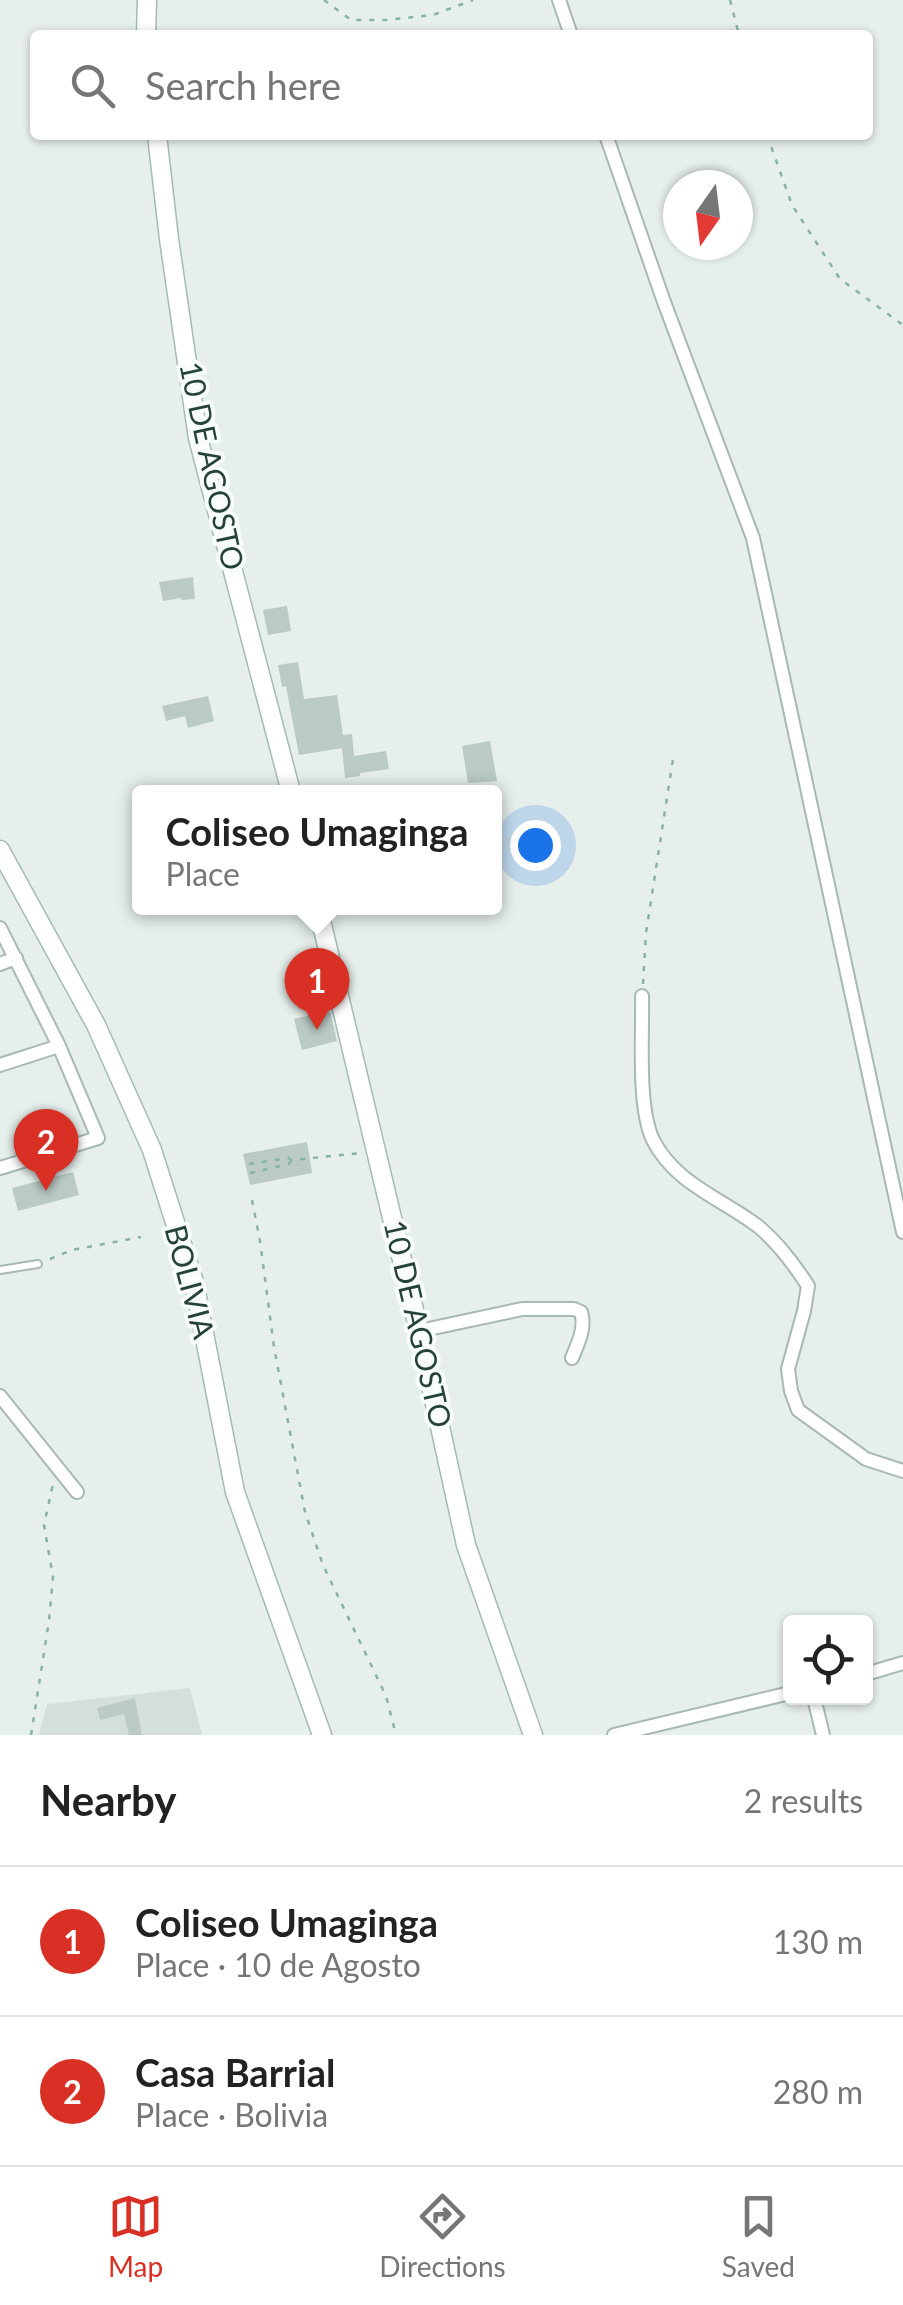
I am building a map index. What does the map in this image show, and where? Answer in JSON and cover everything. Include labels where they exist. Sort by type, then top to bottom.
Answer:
[{"type":"street","points":[[146,30],[147,0]]},
{"type":"street","points":[[559,0],[569,30]]},
{"type":"street","name":"10 DE AGOSTO","points":[[158,140],[198,438],[289,785]]},
{"type":"street","points":[[608,140],[753,538],[903,1232]]},
{"type":"street","name":"BOLIVIA","points":[[0,850],[96,1025],[152,1150],[194,1282],[235,1492],[322,1735]]},
{"type":"street","name":"10 DE AGOSTO","points":[[320,915],[420,1332],[466,1545],[533,1735]]},
{"type":"street","points":[[0,928],[59,1046],[98,1138],[0,1168]]},
{"type":"street","points":[[0,964],[16,958]]},
{"type":"street","points":[[642,996],[644,1104],[652,1139],[670,1165],[693,1186],[758,1227],[782,1249],[808,1286],[788,1368],[798,1410],[866,1459],[903,1471]]},
{"type":"street","points":[[0,1065],[59,1046]]},
{"type":"street","points":[[420,1332],[522,1309],[574,1309],[581,1312],[583,1319],[572,1358]]},
{"type":"street","points":[[0,1396],[78,1492]]},
{"type":"street","points":[[873,1672],[903,1664]]},
{"type":"street","points":[[614,1735],[783,1695]]},
{"type":"street","points":[[816,1705],[823,1735]]},
{"type":"lane","points":[[0,1270],[38,1264]]},
{"type":"path","points":[[324,0],[351,20],[433,15],[473,0]]},
{"type":"path","points":[[730,0],[738,30]]},
{"type":"path","points":[[769,140],[792,204],[840,279],[903,325]]},
{"type":"path","points":[[642,996],[646,933],[673,759]]},
{"type":"path","points":[[248,1164],[376,1151]]},
{"type":"path","points":[[250,1173],[292,1160]]},
{"type":"path","points":[[252,1200],[305,1512],[324,1565],[386,1696],[396,1735]]},
{"type":"path","points":[[38,1264],[72,1250],[140,1237]]},
{"type":"path","points":[[30,1735],[50,1621],[52,1577],[44,1525],[56,1468]]},
{"type":"shaded area","points":[[190,1688],[202,1735],[39,1735],[47,1704]]},
{"type":"building","points":[[193,577],[195,599],[163,601],[159,582]]},
{"type":"building","points":[[287,606],[291,631],[268,635],[263,610]]},
{"type":"building","points":[[298,662],[304,699],[337,695],[343,735],[352,734],[354,756],[386,751],[389,769],[345,778],[342,748],[299,755],[286,686],[282,687],[278,665]]},
{"type":"building","points":[[208,696],[214,721],[188,728],[185,716],[166,721],[162,706]]},
{"type":"building","points":[[490,741],[497,781],[468,783],[462,746]]},
{"type":"building","points":[[330,1011],[337,1041],[302,1050],[294,1019]]},
{"type":"building","points":[[307,1142],[312,1173],[250,1185],[243,1154]]},
{"type":"building","points":[[73,1172],[79,1195],[18,1211],[12,1188]]},
{"type":"building","points":[[135,1698],[142,1735],[129,1735],[124,1714],[100,1720],[97,1708]]},
{"type":"place","name":"Coliseo Umaginga","points":[[317,1030]]},
{"type":"place","name":"Casa Barrial","points":[[46,1191]]}]
